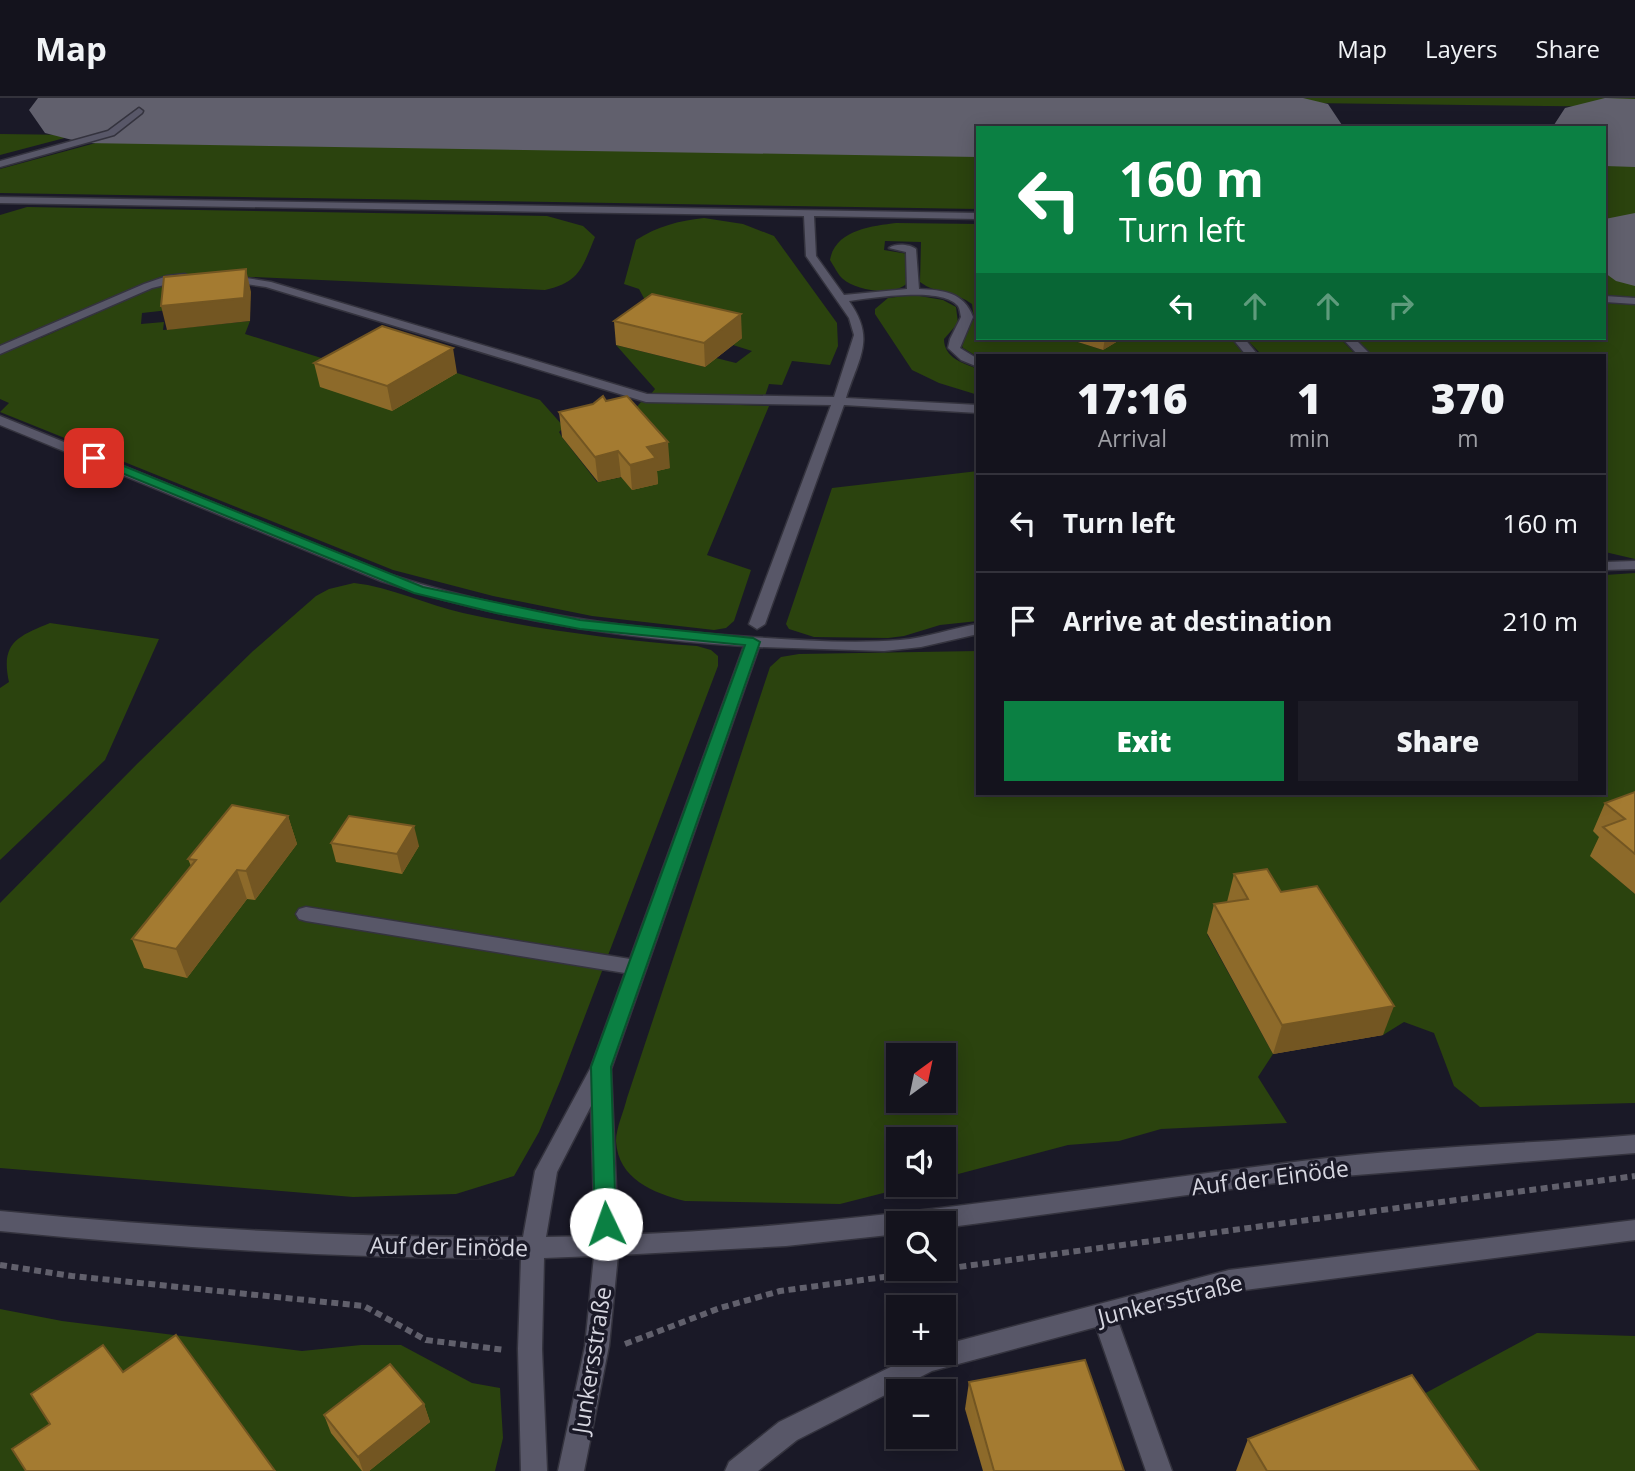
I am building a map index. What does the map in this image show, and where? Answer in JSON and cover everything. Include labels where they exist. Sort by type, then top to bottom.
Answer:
[{"type":"street","points":[[0,164],[111,133],[139,111]]},
{"type":"street","points":[[0,200],[976,216]]},
{"type":"street","points":[[534,1471],[530,1349],[533,1247],[546,1171],[601,1067],[839,401],[860,335],[855,318],[811,256],[809,214]]},
{"type":"street","points":[[894,248],[911,249],[914,291]]},
{"type":"street","points":[[0,350],[158,282],[208,277],[267,284],[646,398],[839,401],[976,409]]},
{"type":"street","points":[[841,299],[914,291],[946,295],[963,305],[967,317],[952,341],[953,347],[962,356],[976,362]]},
{"type":"street","points":[[1606,299],[1635,301]]},
{"type":"street","points":[[1240,340],[1251,354]]},
{"type":"street","points":[[1350,340],[1364,354]]},
{"type":"street","points":[[0,420],[419,590],[496,608],[580,624],[755,633],[817,645],[921,642],[976,629]]},
{"type":"street","points":[[1606,566],[1635,565]]},
{"type":"street","points":[[306,914],[635,967]]},
{"type":"street","name":"Junkersstraße","points":[[571,1471],[597,1346],[607,1248],[601,1067]]},
{"type":"street","name":"Auf der Einöde","points":[[956,1216],[1306,1170],[1635,1144]]},
{"type":"street","name":"Auf der Einöde","points":[[0,1221],[226,1242],[607,1248],[886,1225]]},
{"type":"street","name":"Junkersstraße","points":[[738,1471],[788,1431],[928,1361],[1229,1281],[1635,1230]]},
{"type":"street","points":[[1103,1314],[1159,1471]]},
{"type":"path","points":[[597,1346],[620,1346],[710,1312],[780,1291],[1635,1176]]},
{"type":"path","points":[[0,1265],[72,1276],[364,1306],[426,1340],[474,1348],[530,1349]]},
{"type":"green space","points":[[1289,98],[1635,98],[1635,107],[1308,103]]},
{"type":"green space","points":[[0,134],[76,135],[0,155]]},
{"type":"green space","points":[[125,135],[976,148],[976,209],[0,193],[0,169]]},
{"type":"green space","points":[[1606,157],[1635,158],[1635,219],[1606,219]]},
{"type":"green space","points":[[27,207],[547,216],[583,226],[595,237],[587,257],[573,278],[545,290],[185,274],[140,285],[0,347],[0,215]]},
{"type":"green space","points":[[704,218],[743,224],[774,236],[837,323],[838,346],[830,365],[792,361],[782,385],[769,384],[765,396],[651,394],[655,389],[616,345],[705,367],[716,358],[736,363],[752,351],[733,345],[741,338],[654,317],[639,289],[624,284],[636,240],[668,225]]},
{"type":"green space","points":[[896,223],[976,224],[976,340],[1071,340],[1103,350],[1120,340],[1234,340],[1247,354],[976,356],[963,348],[960,342],[974,319],[972,304],[920,282],[921,242],[885,241],[884,250],[908,254],[908,282],[903,287],[876,291],[857,287],[843,279],[830,260],[833,250],[847,236],[866,228]]},
{"type":"green space","points":[[1606,261],[1635,285],[1635,559],[1606,552],[1606,354],[1371,354],[1355,340],[1606,340]]},
{"type":"green space","points":[[175,282],[169,310],[142,313],[141,324],[164,322],[163,330],[250,321],[245,334],[353,368],[457,373],[540,400],[564,427],[559,432],[562,437],[597,482],[669,468],[627,418],[641,402],[769,406],[707,555],[751,570],[734,621],[726,628],[714,630],[592,616],[493,596],[393,570],[0,412],[9,403],[0,399],[0,353],[41,338],[153,288]]},
{"type":"green space","points":[[914,295],[943,300],[956,307],[958,323],[944,339],[945,345],[955,359],[976,368],[976,394],[939,383],[912,370],[875,314],[875,309],[888,298]]},
{"type":"green space","points":[[1247,340],[1342,340],[1355,354],[1261,354]]},
{"type":"green space","points":[[976,471],[976,621],[940,625],[888,638],[814,637],[789,629],[786,624],[832,488]]},
{"type":"green space","points":[[1635,573],[1635,825],[1613,848],[1591,856],[1635,894],[1635,1103],[1480,1107],[1454,1086],[1434,1033],[1404,1022],[1383,1035],[1207,934],[1273,1054],[1258,1077],[1287,1123],[1161,1129],[1119,1141],[1068,1145],[956,1175],[956,1127],[886,1127],[886,1192],[840,1204],[685,1201],[650,1189],[630,1175],[623,1165],[616,1141],[619,1125],[770,667],[781,657],[799,654],[976,651],[976,795],[1606,795],[1606,575]]},
{"type":"green space","points":[[354,583],[382,588],[449,610],[492,619],[579,634],[697,646],[711,650],[718,656],[718,666],[561,1079],[539,1132],[514,1176],[456,1194],[353,1197],[0,1168],[0,903],[253,651],[316,596],[329,589]]},
{"type":"green space","points":[[50,623],[159,639],[105,760],[0,860],[0,688],[9,682],[7,658],[15,642],[29,632]]},
{"type":"green space","points":[[0,1309],[62,1321],[302,1351],[361,1345],[401,1345],[472,1383],[500,1388],[503,1438],[495,1471],[0,1471]]},
{"type":"green space","points":[[1537,1333],[1635,1336],[1635,1471],[1436,1471],[1394,1410]]},
{"type":"building","points":[[246,269],[244,298],[161,306],[164,277]]},
{"type":"building","points":[[652,294],[741,314],[704,343],[614,321]]},
{"type":"building","points":[[382,326],[453,348],[387,386],[314,363]]},
{"type":"building","points":[[603,396],[606,401],[627,396],[668,442],[647,447],[656,458],[630,465],[618,451],[595,457],[559,412],[593,404]]},
{"type":"building","points":[[1635,792],[1635,854],[1603,827],[1625,819],[1605,803]]},
{"type":"building","points":[[232,805],[288,816],[246,871],[237,870],[176,949],[132,939],[196,860],[188,859]]},
{"type":"building","points":[[349,816],[414,826],[397,854],[331,843]]},
{"type":"building","points":[[1267,869],[1281,892],[1317,886],[1394,1006],[1282,1025],[1214,904],[1248,899],[1234,874]]},
{"type":"building","points":[[176,1335],[275,1471],[26,1471],[12,1449],[50,1424],[31,1394],[103,1345],[123,1372]]},
{"type":"building","points":[[1085,1360],[1124,1471],[994,1471],[969,1382]]},
{"type":"building","points":[[390,1364],[424,1404],[358,1457],[324,1415]]},
{"type":"building","points":[[1412,1375],[1479,1471],[1267,1471],[1248,1439]]},
{"type":"taxiway","points":[[139,111],[153,98]]},
{"type":"taxiway","points":[[1606,241],[1622,230],[1635,228]]},
{"type":"taxiway","points":[[1606,246],[1635,270]]},
{"type":"runway","points":[[84,110],[1154,126]]},
{"type":"runway","points":[[1606,132],[1635,133]]},
{"type":"route","points":[[94,458],[419,590],[456,600],[580,624],[753,642],[601,1067],[606,1224]]}]
